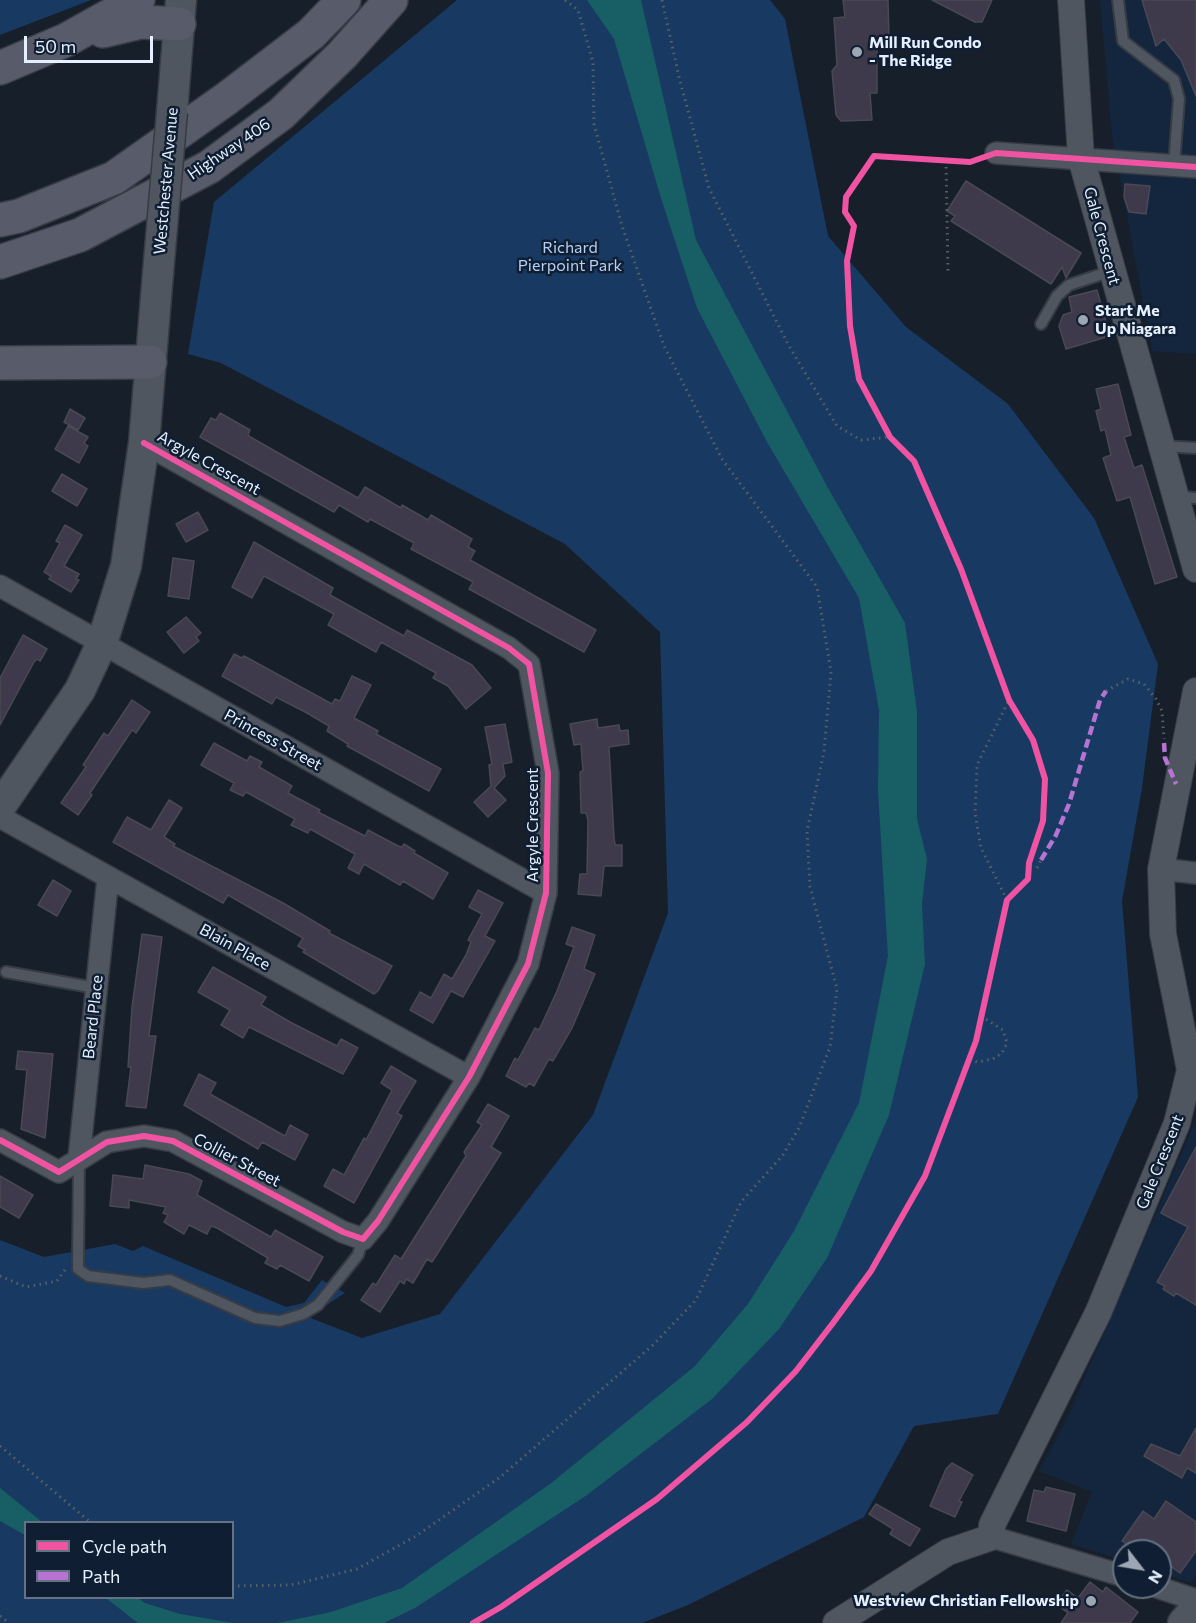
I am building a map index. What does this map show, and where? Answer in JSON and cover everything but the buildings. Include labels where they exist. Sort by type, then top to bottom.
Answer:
[{"type":"highway","points":[[0,68],[66,40],[138,0]]},
{"type":"highway","points":[[0,220],[19,216],[114,178],[226,99],[311,34],[344,0]]},
{"type":"highway","name":"Highway 406","points":[[0,262],[80,235],[209,167],[281,114],[342,55],[391,0]]},
{"type":"highway","points":[[281,114],[365,47],[415,0]]},
{"type":"highway","points":[[66,40],[180,12]]},
{"type":"highway","points":[[0,363],[150,362]]},
{"type":"main road","name":"Westchester Avenue","points":[[0,807],[80,690],[102,643],[126,566],[144,442],[180,12]]},
{"type":"main road","points":[[1183,1623],[1196,1608]]},
{"type":"street","name":"Gale Crescent","points":[[1071,0],[1081,158],[1161,446],[1186,497],[1196,569]]},
{"type":"street","points":[[996,153],[1196,167]]},
{"type":"street","name":"Argyle Crescent","points":[[144,442],[499,642],[529,664],[548,774],[546,893],[528,964],[469,1077],[378,1221],[363,1239]]},
{"type":"street","name":"Princess Street","points":[[0,586],[546,893]]},
{"type":"street","name":"Gale Crescent","points":[[992,1537],[992,1525],[1098,1313],[1178,1123],[1193,1071],[1162,934],[1161,869],[1196,691]]},
{"type":"street","name":"Blain Place","points":[[0,818],[469,1077]]},
{"type":"street","points":[[1161,869],[1196,873]]},
{"type":"street","name":"Beard Place","points":[[79,1158],[108,877]]},
{"type":"street","name":"Collier Street","points":[[0,1140],[59,1172],[107,1142],[144,1136],[173,1141],[343,1232],[363,1239]]},
{"type":"street","points":[[836,1623],[948,1551],[992,1537],[1112,1572]]},
{"type":"street","points":[[1172,1592],[1196,1600]]},
{"type":"lane","points":[[1118,0],[1123,41],[1174,80],[1179,99],[1174,165]]},
{"type":"lane","points":[[1041,324],[1057,296],[1069,285],[1111,271]]},
{"type":"lane","points":[[1161,446],[1196,448]]},
{"type":"lane","points":[[6,972],[96,988]]},
{"type":"lane","points":[[79,1158],[78,1269],[88,1276],[143,1282],[170,1280],[255,1318],[280,1321],[303,1314],[318,1305],[358,1255],[363,1239]]},
{"type":"path","points":[[234,1586],[291,1585],[357,1569],[416,1536],[499,1478],[653,1345],[696,1300],[741,1202],[789,1146],[799,1128],[830,1047],[837,989],[810,887],[807,831],[824,752],[831,672],[817,586],[722,459],[664,346],[622,226],[594,124],[593,62],[578,10],[565,0]]},
{"type":"path","points":[[662,0],[680,81],[709,188],[789,346],[837,426],[861,440],[890,437]]},
{"type":"path","points":[[472,1623],[501,1607],[657,1499],[747,1422],[796,1371],[871,1271],[925,1176],[969,1059],[1007,900],[1028,879],[1029,863],[1043,821],[1045,779],[1033,740],[1009,700],[961,569],[914,461],[890,437],[859,379],[850,326],[847,261],[854,226],[845,212],[846,197],[874,156],[970,162],[996,153]]},
{"type":"path","points":[[946,160],[948,273]]},
{"type":"path","points":[[1106,691],[1128,679],[1144,684],[1162,711],[1164,743]]},
{"type":"path","points":[[1007,900],[981,848],[975,813],[978,765],[1009,700]]},
{"type":"path","points":[[1037,868],[1041,860]]},
{"type":"path","points":[[969,1059],[977,1062],[993,1059],[1002,1053],[1007,1043],[1003,1030],[981,1016]]},
{"type":"path","points":[[0,1276],[26,1287],[57,1281],[79,1253]]},
{"type":"path","points":[[0,1446],[89,1521]]},
{"type":"path","points":[[0,1616],[9,1623]]},
{"type":"shaded area","points":[[587,0],[641,0],[696,240],[828,488],[905,623],[917,712],[917,819],[927,859],[922,904],[925,964],[889,1115],[827,1258],[779,1329],[712,1399],[587,1495],[415,1608],[384,1623],[278,1623],[331,1612],[402,1588],[550,1484],[695,1366],[748,1304],[794,1231],[859,1103],[888,956],[878,791],[879,710],[859,598],[767,442],[697,308],[661,198],[614,39]]},
{"type":"shaded area","points":[[1100,0],[1196,0],[1196,354],[1152,351],[1112,135]]},
{"type":"shaded area","points":[[1196,1120],[1196,1575],[1191,1583],[1172,1577],[1172,1539],[1112,1539],[1112,1557],[1071,1544],[1092,1492],[1039,1471],[1067,1418]]},
{"type":"shaded area","points":[[0,1488],[41,1521],[24,1521],[24,1534],[0,1521]]},
{"type":"shaded area","points":[[107,1599],[139,1599],[145,1603],[180,1614],[233,1623],[138,1623]]},
{"type":"green space","points":[[0,0],[91,0],[0,35]]},
{"type":"green space","name":"Richard Pierpoint Park","points":[[457,0],[770,0],[785,19],[828,236],[906,327],[1008,404],[1094,518],[1158,664],[1142,788],[1122,901],[1138,1097],[998,1414],[914,1426],[864,1517],[688,1605],[642,1623],[0,1623],[0,1240],[44,1257],[115,1244],[133,1251],[143,1246],[286,1307],[304,1303],[322,1280],[345,1293],[308,1317],[362,1338],[440,1314],[593,1115],[668,913],[660,632],[565,544],[221,363],[188,354],[214,202]]},
{"type":"marked path","points":[[1041,860],[1056,835],[1069,804],[1100,700],[1106,691]]},
{"type":"marked path","points":[[1164,743],[1165,758],[1176,784]]},
{"type":"cycle path","points":[[473,1623],[501,1607],[657,1499],[747,1422],[796,1371],[833,1323],[871,1271],[925,1176],[976,1041],[1007,900],[1028,879],[1029,863],[1043,821],[1045,779],[1033,740],[1009,700],[961,569],[914,461],[890,437],[859,379],[850,326],[847,261],[854,226],[845,212],[846,197],[874,156],[970,162],[996,153],[1196,167]]},
{"type":"cycle path","points":[[0,1140],[59,1172],[107,1142],[144,1136],[173,1141],[343,1232],[363,1239],[378,1221],[469,1077],[528,964],[546,893],[548,773],[529,664],[509,648],[144,443]]},
{"type":"place","name":"Mill Run Condo - The Ridge","points":[[857,52]]},
{"type":"place","name":"Start Me Up Niagara","points":[[1083,320]]},
{"type":"place","name":"Westview Christian Fellowship","points":[[1091,1601]]}]
